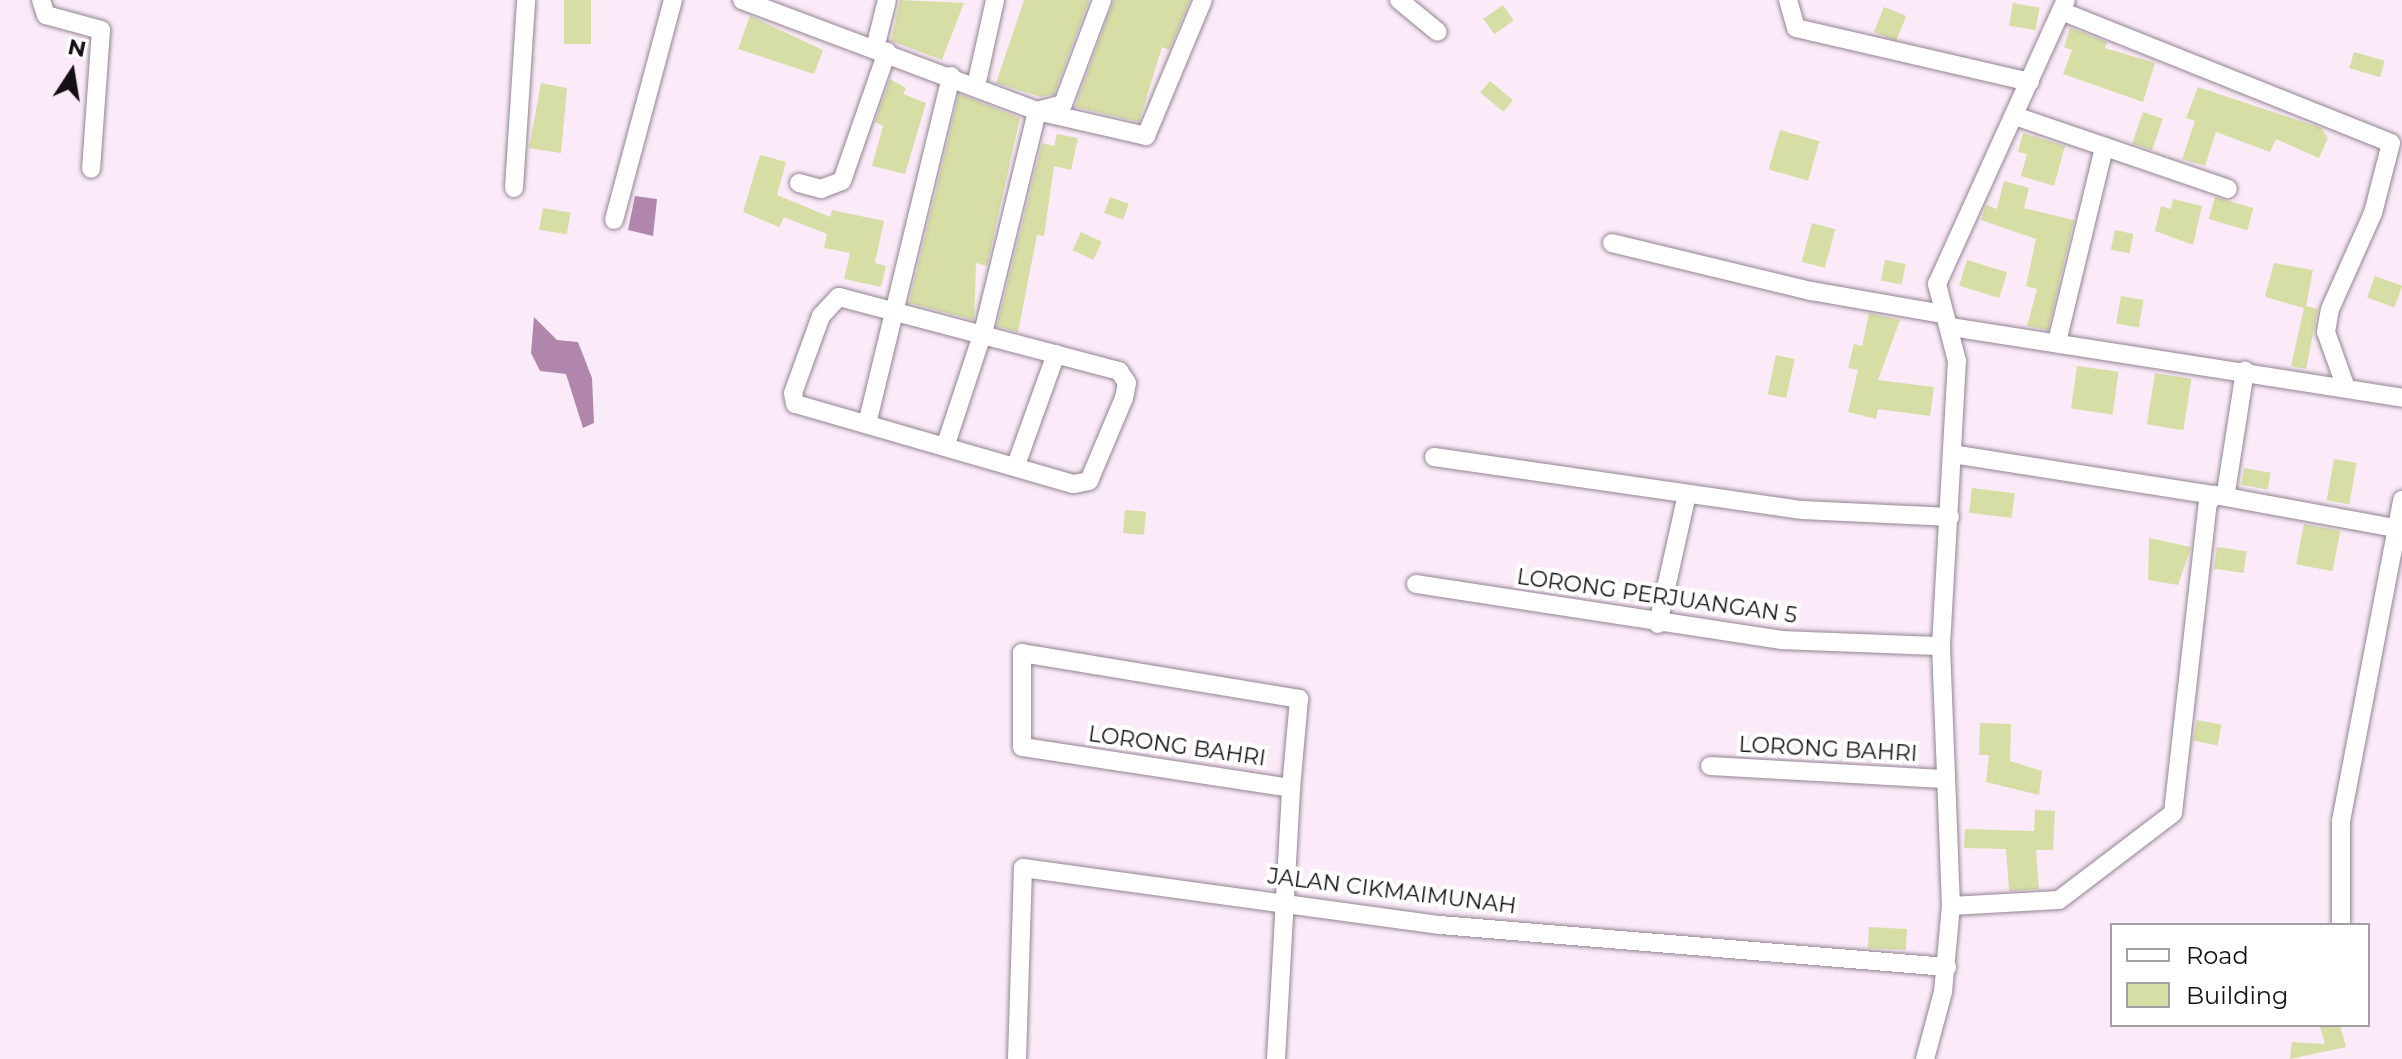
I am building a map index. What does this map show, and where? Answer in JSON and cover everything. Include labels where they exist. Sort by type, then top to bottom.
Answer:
[{"type":"street","points":[[41,0],[46,15],[101,30],[91,169]]},
{"type":"street","points":[[514,188],[526,0]]},
{"type":"street","points":[[614,220],[673,0]]},
{"type":"street","points":[[742,0],[951,76],[1037,111],[1146,136],[1203,0]]},
{"type":"street","points":[[799,183],[821,189],[842,181],[881,50],[887,0]]},
{"type":"street","points":[[976,86],[995,0]]},
{"type":"street","points":[[1037,111],[1063,104],[1102,0]]},
{"type":"street","points":[[1399,0],[1438,32]]},
{"type":"street","points":[[1788,0],[1796,28],[2030,82]]},
{"type":"street","points":[[1925,1059],[1947,967],[1951,906],[1943,779],[1941,646],[1957,361],[1937,284],[2064,6],[2391,143],[2373,213],[2330,309],[2326,332],[2346,388]]},
{"type":"street","points":[[867,424],[900,310],[951,76]]},
{"type":"street","points":[[945,447],[982,334],[1037,111]]},
{"type":"street","points":[[2015,116],[2228,189]]},
{"type":"street","points":[[2057,342],[2104,147]]},
{"type":"street","points":[[1612,243],[1947,321],[2402,398]]},
{"type":"street","points":[[847,298],[900,310],[1119,371],[1127,383],[1119,413],[1084,485],[801,407],[793,393],[830,302],[847,298]]},
{"type":"street","points":[[1016,465],[1056,354]]},
{"type":"street","points":[[1951,906],[2059,900],[2173,813],[2208,503],[2220,494],[2245,370]]},
{"type":"street","points":[[1952,454],[2220,494],[2394,528]]},
{"type":"street","points":[[1434,457],[1802,510],[1950,517]]},
{"type":"street","points":[[1658,624],[1687,494]]},
{"type":"street","points":[[2341,922],[2341,821],[2394,528],[2402,500]]},
{"type":"street","name":"LORONG PERJUANGAN 5","points":[[1416,584],[1658,624],[1783,640],[1941,646]]},
{"type":"street","name":"LORONG BAHRI","points":[[1022,653],[1299,699],[1291,788],[1022,747],[1022,653]]},
{"type":"street","name":"LORONG BAHRI","points":[[1710,766],[1943,779]]},
{"type":"street","points":[[1276,1059],[1289,902],[1291,788]]},
{"type":"street","name":"JALAN CIKMAIMUNAH","points":[[1017,1059],[1023,868],[1440,925],[1947,967]]},
{"type":"shaded area","points":[[635,196],[657,199],[653,236],[628,230]]},
{"type":"shaded area","points":[[534,317],[557,340],[578,342],[592,378],[594,423],[583,428],[566,374],[540,371],[531,353]]},
{"type":"building","points":[[564,0],[591,0],[591,44],[564,44]]},
{"type":"building","points":[[900,0],[964,3],[942,60],[891,41]]},
{"type":"building","points":[[1024,0],[1089,0],[1054,94],[1041,97],[996,83]]},
{"type":"building","points":[[1114,0],[1190,0],[1169,50],[1162,47],[1139,122],[1075,107]]},
{"type":"building","points":[[2013,3],[2040,8],[2036,30],[2009,26]]},
{"type":"building","points":[[1503,5],[1514,21],[1494,34],[1483,19]]},
{"type":"building","points":[[1884,7],[1906,16],[1896,41],[1874,32]]},
{"type":"building","points":[[750,16],[823,50],[814,74],[738,49]]},
{"type":"building","points":[[2070,28],[2107,42],[2105,48],[2155,63],[2143,102],[2063,74],[2072,50],[2064,47]]},
{"type":"building","points":[[2354,52],[2385,61],[2380,77],[2349,68]]},
{"type":"building","points":[[890,79],[906,88],[903,94],[926,103],[905,174],[872,166],[883,126],[875,122]]},
{"type":"building","points":[[1490,81],[1513,100],[1503,112],[1480,92]]},
{"type":"building","points":[[541,83],[567,88],[561,153],[529,148]]},
{"type":"building","points":[[2198,87],[2321,128],[2328,138],[2319,158],[2276,139],[2270,152],[2216,132],[2205,166],[2182,159],[2195,121],[2186,118]]},
{"type":"building","points":[[959,94],[1020,118],[987,266],[976,263],[974,320],[909,303]]},
{"type":"building","points":[[2143,112],[2163,119],[2152,150],[2132,143]]},
{"type":"building","points":[[1780,130],[1819,141],[1808,181],[1769,169]]},
{"type":"building","points":[[2023,133],[2065,146],[2054,186],[2021,176],[2027,154],[2018,152]]},
{"type":"building","points":[[1057,134],[1078,138],[1071,170],[1054,166],[1044,236],[1037,235],[1018,332],[997,326],[1042,143],[1054,146]]},
{"type":"building","points":[[760,155],[786,162],[777,195],[830,217],[832,210],[884,221],[875,263],[886,266],[881,287],[844,279],[850,253],[824,248],[827,234],[784,217],[779,227],[743,212]]},
{"type":"building","points":[[2004,181],[2029,188],[2024,208],[2074,220],[2048,330],[2027,326],[2037,289],[2026,286],[2036,239],[1981,220],[1986,205],[1997,209]]},
{"type":"building","points":[[1110,197],[1129,204],[1123,220],[1104,213]]},
{"type":"building","points":[[2215,197],[2253,208],[2247,230],[2209,219]]},
{"type":"building","points":[[2173,199],[2202,206],[2193,245],[2155,231],[2161,206],[2171,209]]},
{"type":"building","points":[[543,208],[571,213],[567,235],[539,230]]},
{"type":"building","points":[[1812,223],[1835,229],[1825,268],[1802,262]]},
{"type":"building","points":[[2115,230],[2134,234],[2129,254],[2111,250]]},
{"type":"building","points":[[1081,232],[1102,242],[1093,260],[1073,250]]},
{"type":"building","points":[[1885,260],[1906,264],[1902,285],[1881,281]]},
{"type":"building","points":[[1967,260],[2007,272],[1999,298],[1959,286]]},
{"type":"building","points":[[2274,263],[2313,270],[2306,306],[2318,309],[2306,369],[2291,366],[2304,308],[2265,297]]},
{"type":"building","points":[[2375,276],[2402,286],[2394,308],[2367,298]]},
{"type":"building","points":[[2121,296],[2144,300],[2139,328],[2116,324]]},
{"type":"building","points":[[1869,313],[1900,320],[1878,380],[1934,387],[1930,416],[1878,409],[1876,419],[1848,412],[1858,370],[1848,368],[1854,344],[1862,346]]},
{"type":"building","points":[[1776,355],[1795,359],[1786,398],[1768,394]]},
{"type":"building","points":[[2077,366],[2119,372],[2113,414],[2071,409]]},
{"type":"building","points":[[2155,373],[2192,379],[2183,430],[2147,424]]},
{"type":"building","points":[[2334,459],[2357,463],[2349,504],[2327,500]]},
{"type":"building","points":[[2244,468],[2271,473],[2268,489],[2241,485]]},
{"type":"building","points":[[1972,488],[2015,493],[2012,518],[1969,513]]},
{"type":"building","points":[[1125,510],[1146,512],[1144,535],[1123,533]]},
{"type":"building","points":[[2304,524],[2340,531],[2332,571],[2296,564]]},
{"type":"building","points":[[2149,538],[2191,547],[2178,585],[2148,580]]},
{"type":"building","points":[[2217,547],[2247,551],[2244,573],[2214,569]]},
{"type":"building","points":[[2197,720],[2222,725],[2218,745],[2193,741]]},
{"type":"building","points":[[1980,723],[2011,724],[2010,761],[2042,771],[2039,795],[1986,782],[1989,755],[1979,755]]},
{"type":"building","points":[[2035,810],[2055,811],[2053,850],[2036,850],[2039,889],[2009,891],[2006,849],[1964,848],[1965,829],[2034,831]]},
{"type":"building","points":[[1869,927],[1907,929],[1906,950],[1868,948]]},
{"type":"building","points":[[2320,1027],[2341,1027],[2346,1047],[2290,1059],[2292,1042],[2325,1044]]}]
